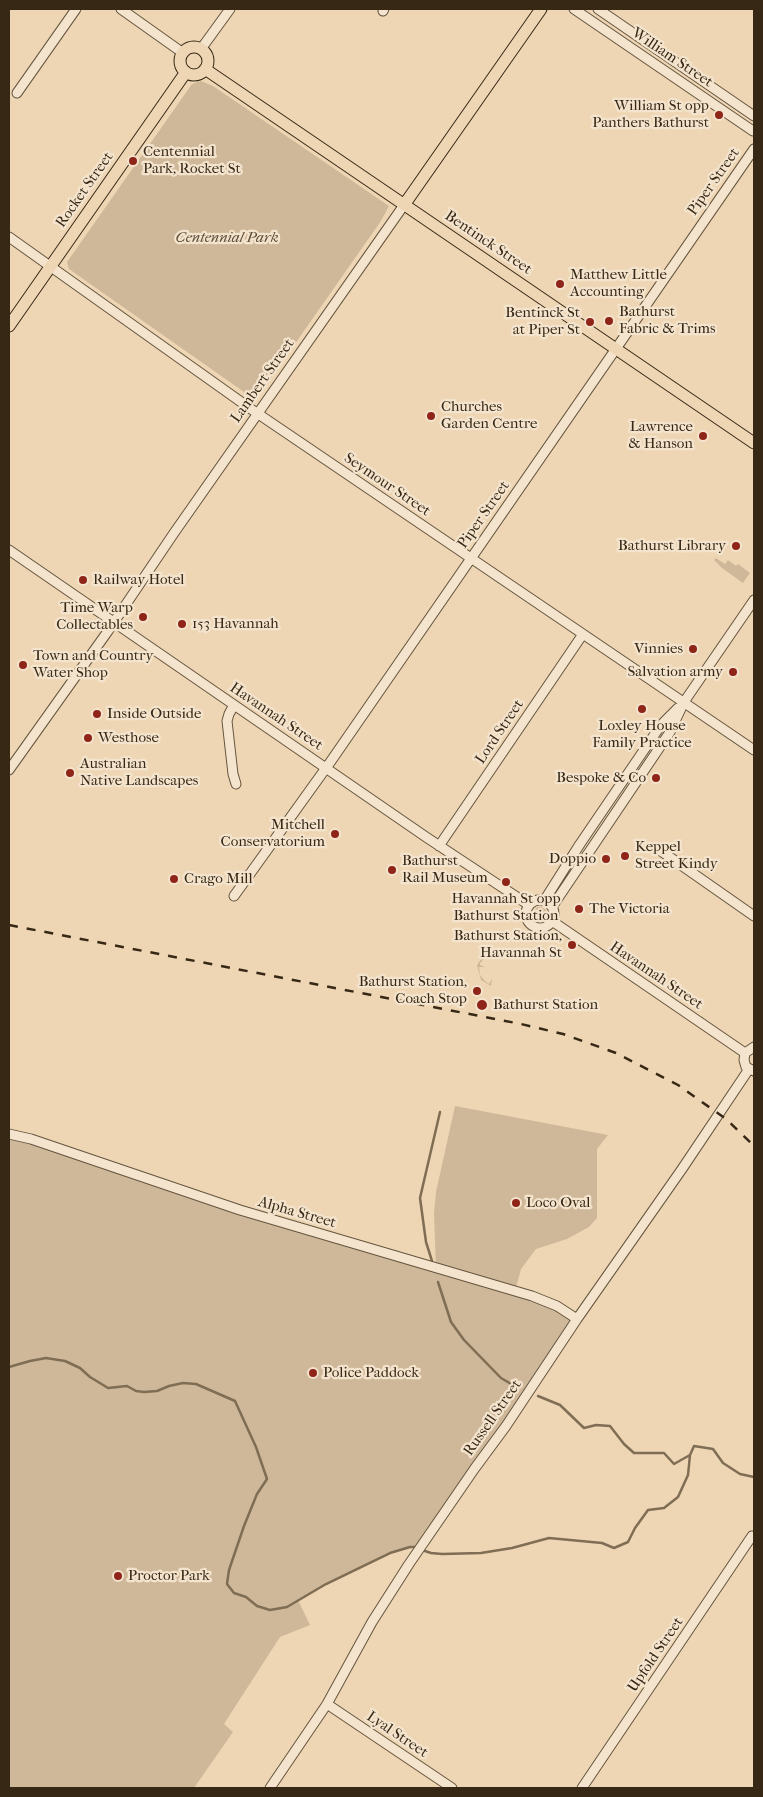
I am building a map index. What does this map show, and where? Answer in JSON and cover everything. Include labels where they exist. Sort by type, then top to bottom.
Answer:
[{"type":"main road","name":"Lambert Street","points":[[404,205],[541,9]]},
{"type":"main road","points":[[191,47],[201,49],[207,58],[205,69],[196,74],[186,72],[180,63],[183,52],[191,47]]},
{"type":"main road","name":"Bentinck Street","points":[[205,69],[754,442]]},
{"type":"main road","name":"Rocket Street","points":[[9,326],[186,72]]},
{"type":"street","points":[[16,93],[76,9]]},
{"type":"street","points":[[121,9],[183,52]]},
{"type":"street","points":[[201,49],[230,9]]},
{"type":"street","name":"William Street","points":[[574,9],[754,131]]},
{"type":"street","name":"William Street","points":[[598,9],[754,116]]},
{"type":"street","name":"Piper Street","points":[[234,896],[326,767],[754,148]]},
{"type":"street","name":"Lambert Street","points":[[9,770],[404,205]]},
{"type":"street","name":"Seymour Street","points":[[9,237],[258,414],[754,750]]},
{"type":"street","name":"Havannah Street","points":[[9,550],[439,846],[529,905]]},
{"type":"street","points":[[544,901],[580,844],[662,725],[684,702],[754,600]]},
{"type":"street","name":"Lord Street","points":[[439,846],[583,634]]},
{"type":"street","points":[[552,907],[670,732],[684,702]]},
{"type":"street","points":[[234,705],[227,721],[233,774],[236,784]]},
{"type":"street","points":[[636,763],[644,769]]},
{"type":"street","points":[[580,844],[589,852]]},
{"type":"street","points":[[661,851],[754,916]]},
{"type":"street","points":[[534,901],[544,901],[552,907],[554,915],[552,921],[546,927],[537,928],[530,924],[526,916],[529,905],[534,901]]},
{"type":"street","name":"Havannah Street","points":[[552,921],[745,1053]]},
{"type":"street","points":[[752,1070],[744,1064],[745,1053],[754,1047]]},
{"type":"street","name":"Russell Street","points":[[270,1788],[327,1704],[372,1622],[409,1564],[506,1426],[577,1319],[752,1070]]},
{"type":"street","name":"Alpha Street","points":[[9,1134],[240,1210],[524,1294],[557,1306],[577,1319]]},
{"type":"street","name":"Upfold Street","points":[[582,1788],[752,1536]]},
{"type":"street","name":"Lyal Street","points":[[327,1704],[452,1788]]},
{"type":"green space","name":"Centennial Park","points":[[201,81],[213,86],[389,206],[381,221],[257,398],[254,399],[69,269],[67,262],[192,84]]},
{"type":"green space","points":[[716,558],[725,564],[728,560],[736,566],[738,564],[750,573],[743,583],[722,568],[714,560]]},
{"type":"green space","points":[[537,907],[543,907],[547,914],[543,921],[537,921],[533,917],[533,911]]},
{"type":"green space","points":[[493,951],[504,953],[500,959],[501,953],[489,954],[480,963],[480,965],[485,967],[479,967],[480,975],[485,981],[489,984],[492,979],[491,986],[481,980],[477,965],[484,955]]},
{"type":"green space","points":[[455,1106],[608,1135],[597,1149],[597,1218],[589,1227],[567,1239],[536,1249],[521,1269],[515,1291],[577,1319],[418,1548],[410,1547],[390,1553],[326,1584],[298,1600],[310,1625],[280,1637],[224,1724],[233,1732],[194,1788],[9,1788],[9,1367],[11,1366],[9,1362],[9,1134],[436,1268],[434,1213],[436,1192]]},
{"type":"waterway","points":[[432,1261],[426,1242],[420,1198],[440,1112]]},
{"type":"waterway","points":[[438,1282],[451,1322],[464,1340],[501,1378],[518,1388]]},
{"type":"waterway","points":[[9,1367],[46,1358],[65,1361],[80,1368],[90,1377],[108,1388],[127,1386],[136,1391],[144,1392],[157,1391],[183,1383],[196,1384],[235,1401],[256,1447],[267,1479],[257,1494],[244,1526],[229,1570],[227,1584],[234,1593],[246,1597],[257,1606],[270,1610],[287,1607],[326,1584],[390,1553],[410,1547],[417,1547]]},
{"type":"waterway","points":[[538,1396],[560,1405],[584,1428],[596,1425],[610,1426],[634,1453],[664,1453],[674,1464],[690,1455]]},
{"type":"waterway","points":[[422,1550],[442,1554],[481,1553],[512,1548],[549,1538],[602,1543],[614,1548],[628,1542],[648,1510],[664,1508],[678,1497],[688,1475],[690,1455],[694,1446],[713,1449],[723,1463],[740,1474],[754,1477]]},
{"type":"railway","points":[[9,925],[521,1024],[563,1034],[616,1053],[678,1085],[726,1119],[754,1146]]},
{"type":"place","name":"William St opp Panthers Bathurst","points":[[719,115]]},
{"type":"place","name":"Centennial Park, Rocket St","points":[[133,161]]},
{"type":"place","name":"Matthew Little Accounting","points":[[560,284]]},
{"type":"place","name":"Bathurst Fabric & Trims","points":[[609,321]]},
{"type":"place","name":"Bentinck St at Piper St","points":[[590,322]]},
{"type":"place","name":"Churches Garden Centre","points":[[431,416]]},
{"type":"place","name":"Lawrence & Hanson","points":[[703,436]]},
{"type":"place","name":"Bathurst Library","points":[[736,546]]},
{"type":"place","name":"Railway Hotel","points":[[83,580]]},
{"type":"place","name":"Time Warp Collectables","points":[[143,617]]},
{"type":"place","name":"153 Havannah","points":[[182,624]]},
{"type":"place","name":"Vinnies","points":[[693,649]]},
{"type":"place","name":"Town and Country Water Shop","points":[[23,665]]},
{"type":"place","name":"Salvation army","points":[[733,672]]},
{"type":"place","name":"Loxley House Family Practice","points":[[642,709]]},
{"type":"place","name":"Inside Outside","points":[[97,714]]},
{"type":"place","name":"Westhose","points":[[88,738]]},
{"type":"place","name":"Australian Native Landscapes","points":[[70,773]]},
{"type":"place","name":"Bespoke & Co","points":[[656,778]]},
{"type":"place","name":"Mitchell Conservatorium","points":[[335,834]]},
{"type":"place","name":"Keppel Street Kindy","points":[[625,856]]},
{"type":"place","name":"Doppio","points":[[606,859]]},
{"type":"place","name":"Bathurst Rail Museum","points":[[392,870]]},
{"type":"place","name":"Crago Mill","points":[[174,879]]},
{"type":"place","name":"Havannah St opp Bathurst Station","points":[[506,882]]},
{"type":"place","name":"The Victoria","points":[[579,909]]},
{"type":"place","name":"Bathurst Station, Havannah St","points":[[572,945]]},
{"type":"place","name":"Bathurst Station, Coach Stop","points":[[477,991]]},
{"type":"place","name":"Bathurst Station","points":[[482,1005]]},
{"type":"place","name":"Loco Oval","points":[[516,1203]]},
{"type":"place","name":"Police Paddock","points":[[313,1373]]},
{"type":"place","name":"Proctor Park","points":[[118,1576]]}]
